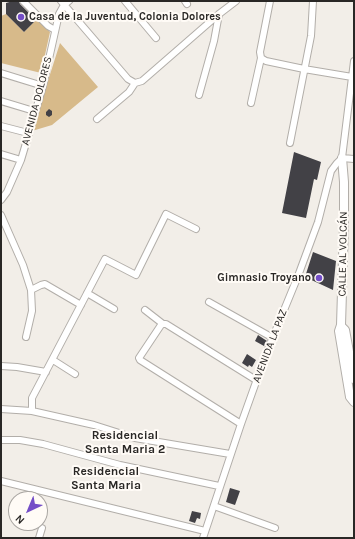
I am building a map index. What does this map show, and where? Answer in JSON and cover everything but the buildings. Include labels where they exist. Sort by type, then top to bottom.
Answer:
[{"type":"main road","name":"CALLE AL VOLCÁN","points":[[342,158],[344,182],[341,326],[339,331],[350,396],[354,402]]},
{"type":"main road","name":"CALLE AL VOLCÁN","points":[[341,326],[345,330],[354,374]]},
{"type":"street","points":[[23,1],[48,26],[55,30]]},
{"type":"street","points":[[125,1],[156,38]]},
{"type":"street","points":[[97,119],[129,92],[135,83],[142,81],[236,1]]},
{"type":"street","points":[[251,102],[261,58],[260,52],[270,1]]},
{"type":"street","points":[[290,144],[311,36],[313,1]]},
{"type":"street","points":[[65,2],[128,79],[135,83]]},
{"type":"street","name":"AVENIDA DOLORES","points":[[1,200],[4,191],[21,160],[34,111],[43,86],[59,14],[65,2]]},
{"type":"street","points":[[199,95],[214,41],[219,14]]},
{"type":"street","points":[[261,58],[266,61],[304,69],[352,77]]},
{"type":"street","points":[[354,61],[352,77],[352,107],[342,158],[354,159]]},
{"type":"street","points":[[1,73],[43,86]]},
{"type":"street","points":[[1,101],[34,111]]},
{"type":"street","points":[[1,126],[28,133]]},
{"type":"street","points":[[1,154],[21,160]]},
{"type":"street","name":"AVENIDA LA PAZ","points":[[203,538],[219,486],[256,380],[318,222],[331,171],[342,158]]},
{"type":"street","points":[[32,411],[32,398],[105,259],[136,275],[166,214],[196,229]]},
{"type":"street","points":[[1,215],[23,264],[31,290],[32,312],[26,337]]},
{"type":"street","points":[[31,290],[45,284],[81,305]]},
{"type":"street","points":[[87,293],[114,308]]},
{"type":"street","points":[[209,302],[273,338]]},
{"type":"street","points":[[145,310],[163,324],[166,324],[256,380]]},
{"type":"street","points":[[163,324],[144,351],[140,360],[241,424]]},
{"type":"street","points":[[52,360],[75,374]]},
{"type":"street","points":[[1,366],[46,372]]},
{"type":"street","points":[[1,409],[32,411],[94,425],[135,438],[230,454]]},
{"type":"street","points":[[1,440],[20,440],[43,444],[120,465],[219,486]]},
{"type":"street","points":[[1,481],[205,531]]},
{"type":"street","points":[[214,506],[275,528]]},
{"type":"shaded area","points":[[6,14],[24,32],[37,19],[50,32],[41,73],[1,63],[1,16]]},
{"type":"shaded area","points":[[60,43],[98,87],[52,125],[32,131]]},
{"type":"place","name":"Casa de la Juventud, Colonia Dolores","points":[[21,17]]},
{"type":"place","name":"Gimnasio Troyano","points":[[319,278]]},
{"type":"district","name":"Residencial Santa Maria 2","points":[[125,443]]},
{"type":"district","name":"Residencial Santa Maria","points":[[106,479]]}]
